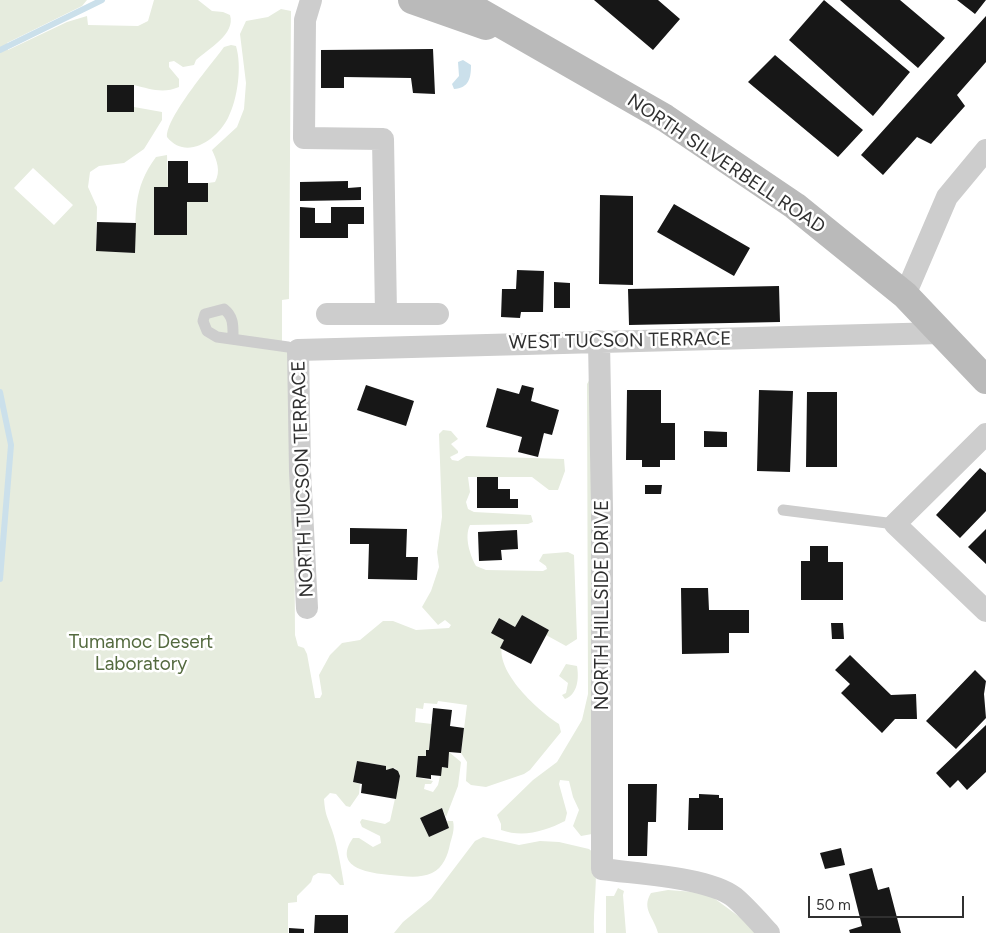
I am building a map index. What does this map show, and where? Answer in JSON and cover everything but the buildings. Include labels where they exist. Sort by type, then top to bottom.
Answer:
[{"type":"main road","points":[[412,0],[532,42]]},
{"type":"main road","name":"NORTH SILVERBELL ROAD","points":[[464,0],[473,8],[665,118],[795,206],[904,295],[986,380]]},
{"type":"street","points":[[311,0],[305,20],[304,138],[383,139],[386,313]]},
{"type":"street","points":[[948,197],[948,179],[972,145],[986,132]]},
{"type":"street","points":[[904,295],[948,197],[986,150]]},
{"type":"street","points":[[327,314],[438,314]]},
{"type":"street","name":"WEST TUCSON TERRACE","points":[[298,350],[941,333]]},
{"type":"street","name":"NORTH HILLSIDE DRIVE","points":[[599,341],[602,534],[602,869],[677,880],[721,889],[734,897],[769,933]]},
{"type":"street","name":"NORTH TUCSON TERRACE","points":[[298,350],[300,471],[307,608]]},
{"type":"street","points":[[986,434],[895,524],[986,611]]},
{"type":"lane","points":[[233,338],[298,350]]},
{"type":"lane","points":[[783,510],[895,524]]},
{"type":"green space","name":"Tumamoc Desert Laboratory","points":[[0,0],[87,0],[82,6],[7,43],[8,50],[67,22],[87,16],[88,25],[138,26],[148,21],[154,0],[198,0],[212,11],[230,15],[231,22],[225,35],[196,60],[194,65],[183,67],[174,61],[169,62],[169,67],[179,79],[179,87],[162,90],[134,85],[134,107],[162,112],[162,120],[144,149],[124,163],[99,166],[90,172],[88,187],[97,207],[96,250],[135,253],[137,203],[139,191],[148,169],[156,157],[167,155],[168,187],[154,187],[154,234],[187,235],[187,202],[208,183],[215,182],[218,170],[212,150],[237,127],[244,109],[246,83],[240,34],[246,21],[268,17],[281,9],[291,11],[289,299],[282,300],[282,351],[293,351],[295,635],[298,646],[304,648],[307,654],[315,698],[320,698],[322,694],[319,675],[330,655],[342,643],[360,640],[383,621],[393,621],[416,630],[449,628],[451,625],[445,620],[438,625],[422,607],[431,591],[439,567],[437,552],[442,517],[439,434],[443,430],[451,431],[458,439],[451,444],[458,451],[458,453],[450,457],[452,460],[458,461],[466,456],[564,459],[565,471],[558,490],[549,490],[532,477],[468,477],[470,492],[466,502],[468,509],[474,512],[531,515],[533,522],[528,524],[470,525],[468,540],[476,566],[486,570],[543,571],[547,569],[546,566],[539,561],[543,554],[568,552],[574,555],[577,639],[566,646],[546,635],[549,630],[522,615],[515,627],[499,618],[492,633],[504,640],[501,651],[509,675],[539,709],[559,724],[561,732],[530,770],[524,774],[486,787],[471,785],[466,781],[467,762],[461,753],[467,705],[438,701],[437,704],[424,703],[423,709],[416,708],[415,722],[432,724],[429,750],[426,750],[426,756],[418,756],[416,777],[433,781],[431,784],[425,784],[424,789],[433,792],[438,785],[442,767],[448,768],[449,752],[461,762],[458,786],[446,817],[442,808],[420,818],[429,837],[449,828],[446,822],[453,821],[453,833],[444,861],[432,873],[411,877],[372,873],[356,867],[350,862],[347,856],[348,848],[353,838],[359,838],[373,847],[381,843],[380,836],[362,827],[360,822],[362,819],[385,824],[390,821],[400,776],[395,768],[386,770],[386,766],[357,761],[353,782],[360,784],[359,794],[350,807],[346,806],[336,794],[330,793],[324,799],[344,885],[340,885],[330,874],[318,873],[313,876],[311,882],[297,896],[297,902],[288,903],[288,933],[0,933]],"holes":[[[33,168],[73,205],[54,225],[14,188]]]},
{"type":"green space","points":[[236,46],[239,72],[234,101],[228,118],[217,134],[200,145],[183,147],[175,144],[167,137],[169,128],[181,104],[224,47]]},
{"type":"green space","points":[[591,377],[592,834],[581,836],[573,826],[579,810],[569,781],[560,780],[559,784],[567,813],[565,821],[550,828],[534,832],[510,832],[501,830],[501,824],[497,815],[533,780],[557,762],[582,720],[588,694],[587,384]]},
{"type":"green space","points":[[566,664],[577,666],[578,676],[575,690],[565,699],[562,695],[566,693],[568,683],[559,676]]},
{"type":"green space","points":[[483,837],[519,845],[540,841],[559,842],[589,849],[595,854],[594,933],[394,933],[403,922],[431,899],[475,841]]},
{"type":"green space","points":[[618,888],[624,891],[626,933],[606,933],[606,896],[614,896]]},
{"type":"green space","points":[[668,890],[707,893],[741,918],[756,933],[658,933],[649,913],[648,899],[651,893]]},
{"type":"water","points":[[463,60],[471,65],[470,78],[463,87],[454,89],[452,84],[459,76],[458,62]]},
{"type":"waterway","points":[[0,50],[102,0]]},
{"type":"waterway","points":[[0,392],[11,445],[0,579]]}]
